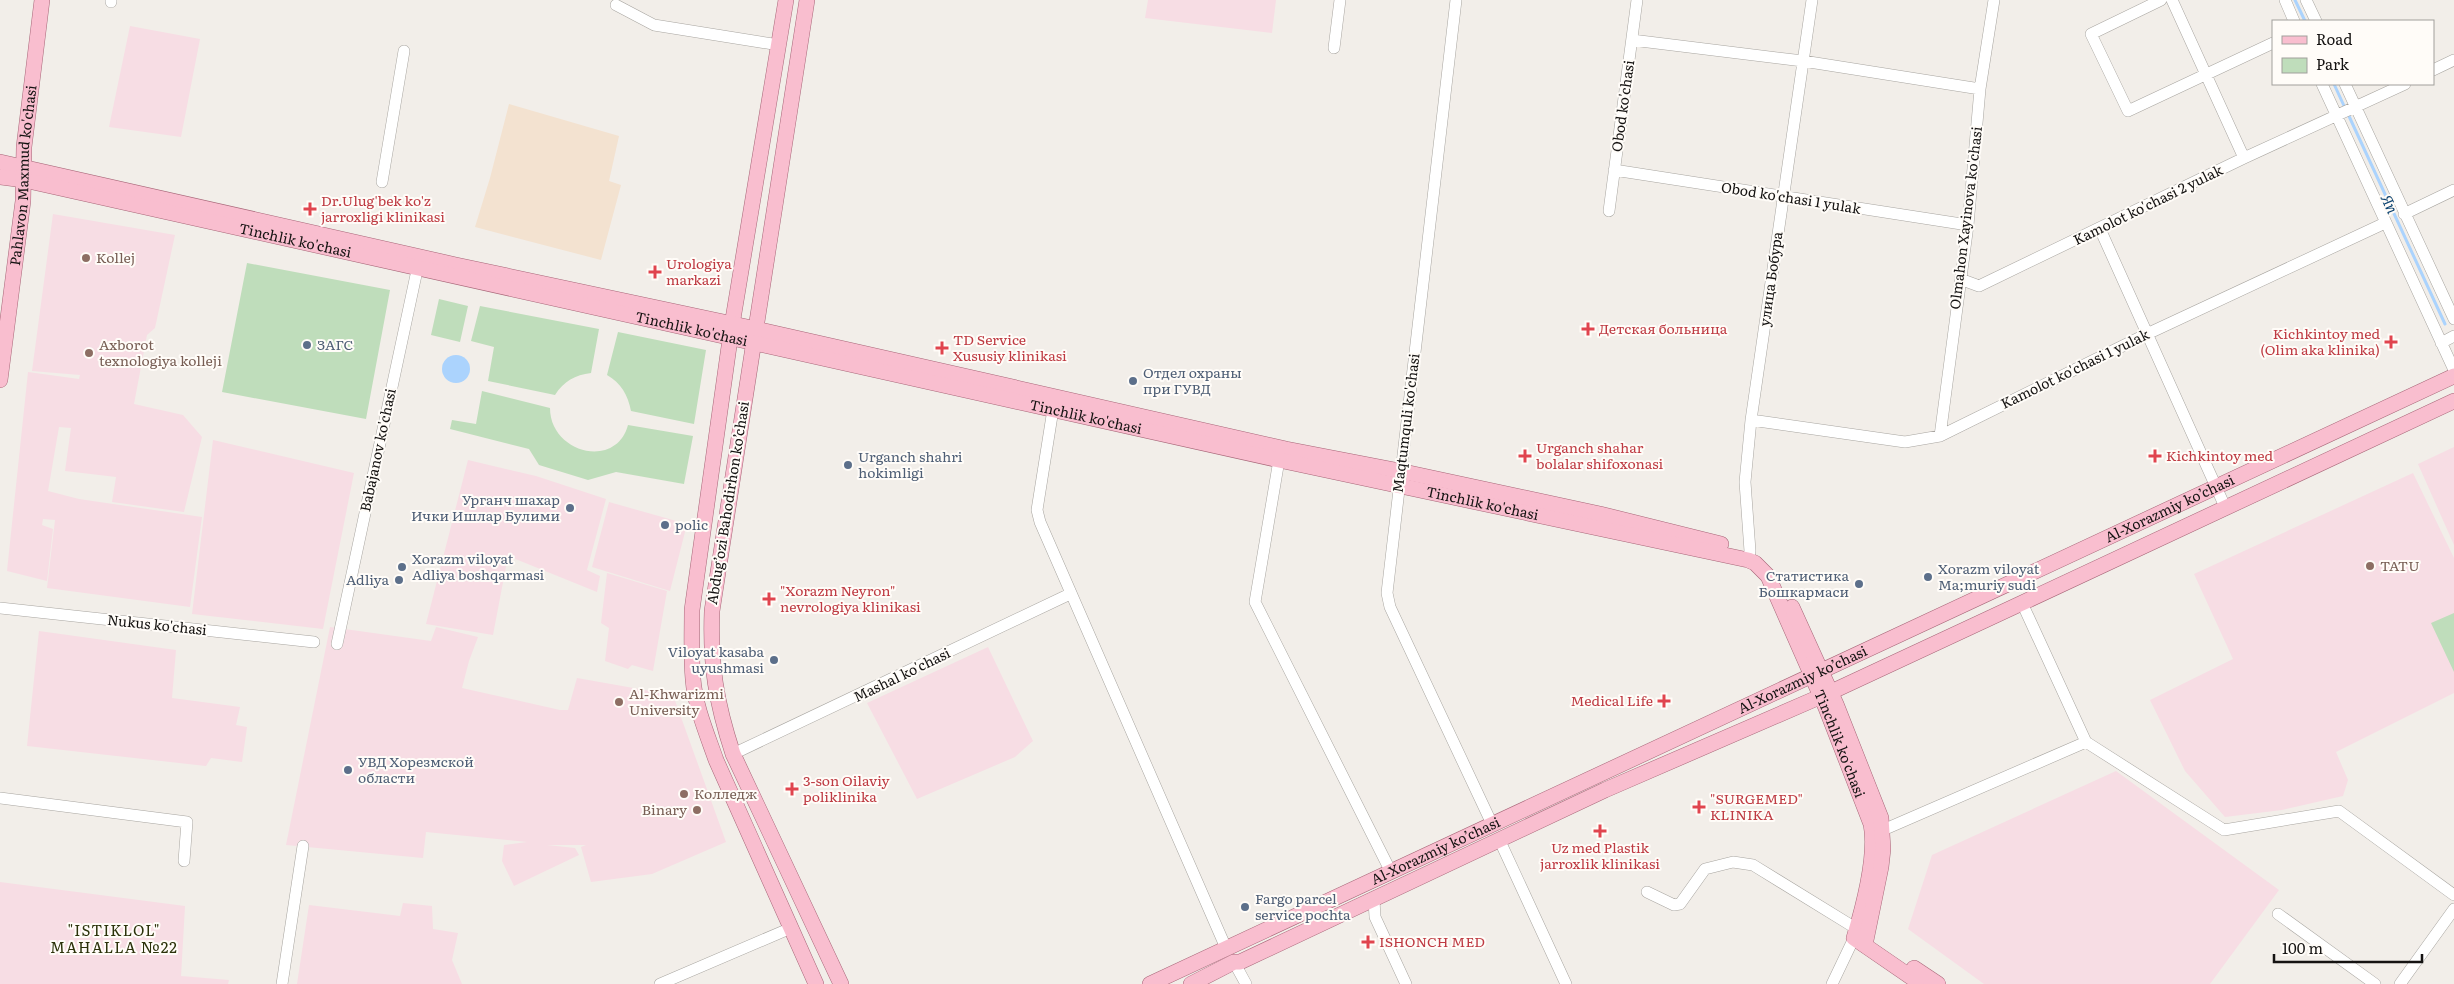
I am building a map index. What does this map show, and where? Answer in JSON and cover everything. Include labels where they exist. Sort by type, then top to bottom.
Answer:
[{"type":"main road","name":"Pahlavon Maxmud ko'chasi","points":[[0,380],[27,171],[42,0]]},
{"type":"main road","name":"Abdug’ozi Bahodirhon ko’chasi","points":[[786,0],[731,331],[692,610],[692,649],[693,681],[703,723],[740,815],[816,984]]},
{"type":"main road","name":"Abdug’ozi Bahodirhon ko’chasi","points":[[807,0],[753,336],[712,611],[711,646],[713,680],[721,718],[733,754],[757,809],[841,984]]},
{"type":"main road","points":[[0,162],[27,171]]},
{"type":"main road","points":[[0,177],[27,171]]},
{"type":"main road","name":"Tinchlik ko'chasi","points":[[27,171],[418,262],[1055,402],[1286,449],[1399,478],[1749,555],[1762,556],[1776,570],[1816,673],[1877,806],[1883,830],[1881,867],[1861,937]]},
{"type":"main road","name":"Al-Xorazmiy ko’chasi","points":[[1150,984],[1230,955],[1391,872],[1492,824],[2454,376]]},
{"type":"main road","name":"Al-Xorazmiy ko’chasi","points":[[1230,955],[1240,962],[1499,840],[2022,604],[2454,401]]},
{"type":"main road","name":"Tinchlik ko'chasi","points":[[1055,402],[1278,460],[1399,478]]},
{"type":"main road","name":"Tinchlik ko'chasi","points":[[1826,694],[1868,814],[1873,834],[1872,858],[1861,937]]},
{"type":"main road","points":[[740,815],[757,809]]},
{"type":"main road","points":[[1861,937],[1921,984]]},
{"type":"main road","points":[[1861,937],[1938,984]]},
{"type":"main road","name":"Al-Xorazmiy ko’chasi","points":[[1192,984],[1230,955]]},
{"type":"street","points":[[1334,48],[1340,0]]},
{"type":"street","name":"Maqtumquli ko'chasi","points":[[1456,0],[1387,584],[1388,601],[1492,824]]},
{"type":"street","name":"Obod ko'chasi","points":[[1609,211],[1637,0]]},
{"type":"street","name":"улица Бобура","points":[[1749,555],[1745,482],[1751,420],[1812,0]]},
{"type":"street","name":"Olmahon Xayinova ko'chasi","points":[[1940,436],[1968,225],[1980,89],[1994,0]]},
{"type":"street","points":[[2161,0],[2091,34],[2128,111],[2272,43]]},
{"type":"street","points":[[2172,0],[2244,158]]},
{"type":"street","points":[[2284,0],[2294,20]]},
{"type":"street","points":[[2306,0],[2316,20]]},
{"type":"street","points":[[616,6],[654,25],[779,45]]},
{"type":"street","points":[[1632,40],[1803,61],[1980,89]]},
{"type":"street","points":[[382,182],[404,51]]},
{"type":"street","points":[[2434,70],[2454,60]]},
{"type":"street","points":[[2322,85],[2454,370]]},
{"type":"street","points":[[2345,85],[2454,319]]},
{"type":"street","name":"Kamolot ko'chasi 2 yulak","points":[[1960,278],[1979,286],[2244,158],[2337,117],[2403,85]]},
{"type":"street","name":"Obod ko'chasi 1 yulak","points":[[1614,170],[1968,225]]},
{"type":"street","points":[[2404,214],[2454,190]]},
{"type":"street","name":"Kamolot ko'chasi 1 yulak","points":[[1751,420],[1905,442],[1940,436],[2147,334],[2385,223]]},
{"type":"street","points":[[2100,229],[2218,487],[2226,509]]},
{"type":"street","name":"Babajanov ko'chasi","points":[[337,644],[418,262]]},
{"type":"street","points":[[2441,343],[2454,336]]},
{"type":"street","points":[[1055,402],[1037,510],[1040,522],[1230,955],[1246,984]]},
{"type":"street","points":[[1278,460],[1255,602],[1391,872]]},
{"type":"street","name":"Mashal ko'chasi","points":[[733,754],[1070,594]]},
{"type":"street","points":[[2022,604],[2086,742],[2224,830],[2339,811],[2454,895]]},
{"type":"street","name":"Nukus ko'chasi","points":[[0,608],[314,642]]},
{"type":"street","points":[[1883,830],[2086,742]]},
{"type":"street","points":[[0,798],[187,822],[184,861]]},
{"type":"street","points":[[1499,840],[1566,984]]},
{"type":"street","points":[[282,984],[304,846]]},
{"type":"street","points":[[1647,892],[1674,905],[1680,904],[1705,869],[1733,862],[1753,865],[1861,937],[1832,984]]},
{"type":"street","points":[[1374,900],[1375,917],[1406,984]]},
{"type":"street","points":[[2400,984],[2454,908]]},
{"type":"street","points":[[2278,914],[2375,984]]},
{"type":"street","points":[[660,984],[791,928]]},
{"type":"shaded area","points":[[1148,0],[1276,0],[1272,33],[1145,18]]},
{"type":"shaded area","points":[[130,26],[200,39],[181,137],[109,127]]},
{"type":"shaded area","points":[[509,104],[619,136],[609,181],[621,185],[601,260],[475,227]]},
{"type":"shaded area","points":[[53,214],[175,235],[155,328],[147,335],[134,404],[183,415],[202,437],[184,512],[112,502],[116,477],[65,471],[71,428],[59,427],[48,491],[79,499],[202,517],[190,607],[47,588],[55,520],[43,519],[42,525],[53,529],[47,581],[7,571],[28,372],[79,379],[80,375],[32,371]]},
{"type":"shaded area","points":[[213,440],[354,473],[323,629],[192,614]]},
{"type":"shaded area","points":[[2454,447],[2454,545],[2418,464]]},
{"type":"shaded area","name":"Урганч шахар Ички Ишлар Булими","points":[[468,460],[536,476],[606,499],[587,570],[600,576],[597,592],[508,556],[493,635],[426,624]]},
{"type":"shaded area","points":[[2413,473],[2454,558],[2454,693],[2336,752],[2348,780],[2343,796],[2282,810],[2225,817],[2185,771],[2150,700],[2233,659],[2194,574]]},
{"type":"shaded area","points":[[609,502],[687,524],[670,591],[592,567]]},
{"type":"shaded area","points":[[607,573],[667,591],[653,671],[632,665],[628,669],[605,661],[609,628],[601,623]]},
{"type":"shaded area","name":"УВД Хорезмской области","points":[[330,627],[431,641],[436,627],[478,637],[462,688],[560,710],[568,710],[577,678],[673,695],[726,842],[652,874],[591,882],[581,847],[586,845],[547,845],[575,848],[579,855],[514,886],[502,861],[504,845],[527,842],[426,832],[423,858],[286,845]]},
{"type":"shaded area","points":[[39,631],[176,650],[172,698],[240,707],[236,725],[247,727],[242,762],[211,758],[206,766],[27,746]]},
{"type":"shaded area","points":[[988,647],[1033,741],[1015,757],[917,799],[867,703]]},
{"type":"shaded area","points":[[2116,771],[2279,890],[2210,984],[1984,984],[1908,929],[1932,855]]},
{"type":"shaded area","points":[[0,882],[185,906],[181,976],[229,980],[228,984],[0,984]]},
{"type":"shaded area","points":[[403,903],[432,906],[433,929],[458,933],[452,960],[462,984],[297,984],[309,905],[400,916]]},
{"type":"green space","points":[[247,263],[390,290],[366,419],[222,392]]},
{"type":"green space","points":[[439,299],[468,306],[460,342],[431,335]]},
{"type":"green space","points":[[480,306],[599,329],[591,373],[580,375],[570,380],[555,395],[488,381],[494,347],[471,341]]},
{"type":"green space","points":[[618,332],[706,350],[694,424],[631,411],[623,390],[607,375]]},
{"type":"green space","points":[[482,391],[550,408],[553,423],[560,436],[572,445],[584,450],[598,451],[611,448],[621,439],[628,425],[693,436],[684,484],[616,472],[588,480],[539,465],[529,449],[450,429],[452,420],[476,424]]},
{"type":"green space","points":[[2454,613],[2454,672],[2431,623]]},
{"type":"water","points":[[456,355],[466,359],[470,369],[466,379],[456,383],[446,379],[442,369],[446,359]]},
{"type":"waterway","name":"Яп","points":[[2295,0],[2305,20]]},
{"type":"waterway","name":"Яп","points":[[2334,85],[2345,108]]},
{"type":"waterway","name":"Яп","points":[[2348,114],[2445,324]]},
{"type":"place","name":"Dr.Ulug'bek ko'z jarroxligi klinikasi","points":[[310,209]]},
{"type":"place","name":"Kollej","points":[[86,258]]},
{"type":"place","name":"Urologiya markazi","points":[[655,272]]},
{"type":"place","name":"Детская больница","points":[[1588,329]]},
{"type":"place","name":"Kichkintoy med (Olim aka klinika)","points":[[2391,342]]},
{"type":"place","name":"ЗАГС","points":[[307,345]]},
{"type":"place","name":"TD Service Xususiy klinikasi","points":[[942,348]]},
{"type":"place","name":"Axborot texnologiya kolleji","points":[[89,353]]},
{"type":"place","name":"Отдел охраны при ГУВД","points":[[1133,381]]},
{"type":"place","name":"Urganch shahar bolalar shifoxonasi","points":[[1525,456]]},
{"type":"place","name":"Kichkintoy med","points":[[2155,456]]},
{"type":"place","name":"Urganch shahri hokimligi","points":[[848,465]]},
{"type":"place","name":"Урганч шахар Ички Ишлар Булими","points":[[570,508]]},
{"type":"place","name":"polic","points":[[665,525]]},
{"type":"place","name":"TATU","points":[[2370,566]]},
{"type":"place","name":"Xorazm viloyat Adliya boshqarmasi","points":[[402,567]]},
{"type":"place","name":"Xorazm viloyat Ma;muriy sudi","points":[[1928,577]]},
{"type":"place","name":"Adliya","points":[[399,580]]},
{"type":"place","name":"Статистика Бошкармаси","points":[[1859,584]]},
{"type":"place","name":"\"Xorazm Neyron\" nevrologiya klinikasi","points":[[769,599]]},
{"type":"place","name":"Viloyat kasaba uyushmasi","points":[[774,660]]},
{"type":"place","name":"Medical Life","points":[[1664,701]]},
{"type":"place","name":"Al-Khwarizmi University","points":[[619,702]]},
{"type":"place","name":"УВД Хорезмской области","points":[[348,770]]},
{"type":"place","name":"3-son Oilaviy poliklinika","points":[[792,789]]},
{"type":"place","name":"Колледж","points":[[684,794]]},
{"type":"place","name":"\"SURGEMED\" KLINIKA","points":[[1699,807]]},
{"type":"place","name":"Binary","points":[[697,810]]},
{"type":"place","name":"Uz med Plastik jarroxlik klinikasi","points":[[1600,831]]},
{"type":"place","name":"Fargo parcel service pochta","points":[[1245,907]]},
{"type":"place","name":"ISHONCH MED","points":[[1368,942]]},
{"type":"district","name":"\"ISTIKLOL\" MAHALLA №22","points":[[114,940]]}]
